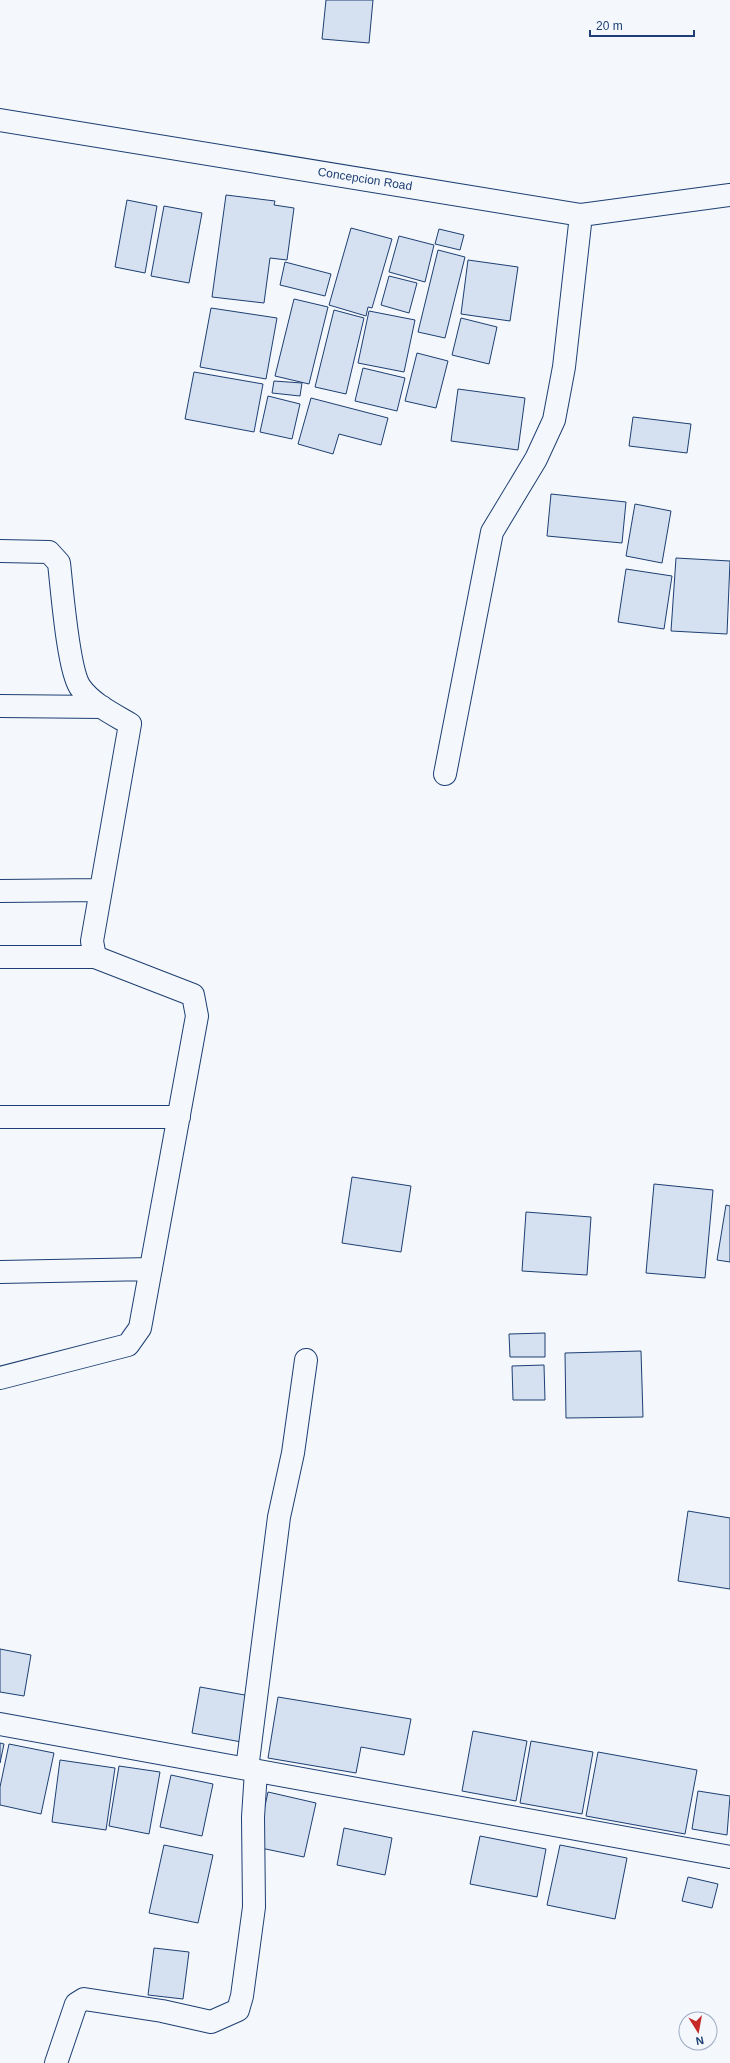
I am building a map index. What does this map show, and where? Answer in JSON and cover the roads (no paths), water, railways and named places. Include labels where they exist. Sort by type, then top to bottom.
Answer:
[{"type":"street","name":"Concepcion Road","points":[[0,120],[581,215],[730,195]]},
{"type":"street","points":[[445,774],[492,532],[536,459],[554,420],[564,367],[581,215]]},
{"type":"street","points":[[0,550],[50,552],[59,563],[73,670],[80,687],[102,707],[130,724],[92,941],[95,957]]},
{"type":"street","points":[[0,706],[102,707]]},
{"type":"street","points":[[0,891],[100,890]]},
{"type":"street","points":[[0,957],[95,957],[193,995],[197,1016],[140,1328],[128,1346],[0,1378]]},
{"type":"street","points":[[0,1117],[179,1117]]},
{"type":"street","points":[[0,1272],[151,1269]]},
{"type":"street","points":[[56,2063],[76,2004],[84,1999],[162,2011],[211,2022],[238,2010],[254,1907],[252,1770],[279,1517],[294,1453],[306,1360]]},
{"type":"street","points":[[0,1724],[730,1857]]}]
